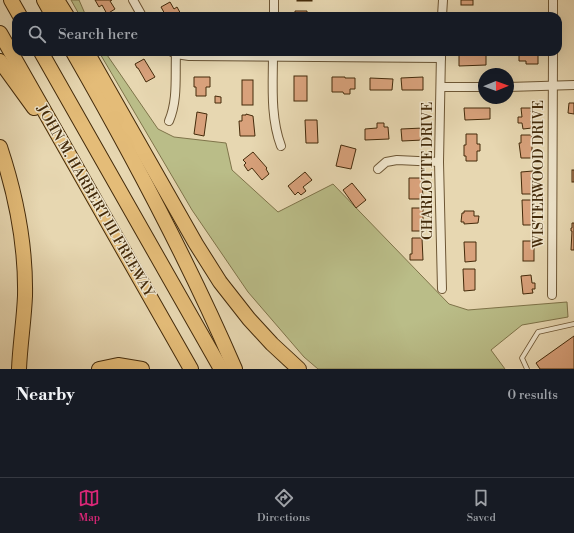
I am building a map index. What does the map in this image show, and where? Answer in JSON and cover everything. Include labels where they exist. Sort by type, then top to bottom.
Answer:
[{"type":"highway","points":[[11,0],[18,12]]},
{"type":"highway","points":[[44,0],[51,12]]},
{"type":"highway","points":[[58,0],[65,12]]},
{"type":"highway","name":"JOHN M. HARBERT III FREEWAY","points":[[0,34],[12,55]]},
{"type":"highway","name":"JOHN M. HARBERT III FREEWAY","points":[[13,56],[191,369]]},
{"type":"highway","name":"JOHN M. HARBERT III FREEWAY","points":[[43,56],[221,369]]},
{"type":"highway","points":[[75,56],[112,120],[164,219],[235,369]]},
{"type":"highway","points":[[89,56],[196,244],[220,282],[267,339],[299,369]]},
{"type":"highway","points":[[0,62],[34,109],[110,227]]},
{"type":"highway","points":[[0,147],[11,180],[16,202],[25,266],[25,297],[19,369]]},
{"type":"highway","points":[[99,369],[118,365],[142,369]]},
{"type":"street","points":[[133,0],[140,12]]},
{"type":"street","points":[[274,0],[274,12]]},
{"type":"street","points":[[442,12],[443,0]]},
{"type":"street","points":[[553,0],[553,12]]},
{"type":"street","points":[[169,121],[174,102],[174,56]]},
{"type":"street","points":[[273,56],[274,118],[276,133],[281,146]]},
{"type":"street","name":"CHARLOTTE DRIVE","points":[[441,56],[440,162],[442,289]]},
{"type":"street","name":"WISTERWOOD DRIVE","points":[[552,56],[552,295]]},
{"type":"street","points":[[514,87],[574,85]]},
{"type":"street","points":[[441,87],[478,87]]},
{"type":"street","points":[[378,169],[386,162],[397,160],[440,162]]},
{"type":"lane","points":[[527,369],[522,358],[538,332],[574,324]]},
{"type":"green space","points":[[71,0],[79,0],[84,12],[78,12]]},
{"type":"green space","points":[[101,56],[108,56],[158,129],[174,137],[226,143],[232,170],[278,212],[333,184],[449,304],[468,310],[567,302],[568,317],[522,325],[491,350],[505,369],[318,369],[304,357],[248,292],[192,210]]},
{"type":"building","points":[[95,0],[112,0],[110,1],[115,9],[110,12],[106,12],[102,5],[99,7]]},
{"type":"building","points":[[312,0],[312,1],[297,1]]},
{"type":"building","points":[[461,0],[473,0],[473,5],[461,5]]},
{"type":"building","points":[[170,2],[174,9],[177,7],[180,12],[164,12],[161,7]]},
{"type":"building","points":[[295,11],[307,11],[307,12]]},
{"type":"building","points":[[459,56],[486,56],[486,65],[459,66]]},
{"type":"building","points":[[519,56],[538,56],[538,64],[526,64],[526,61],[519,61]]},
{"type":"building","points":[[144,59],[155,77],[146,82],[135,64]]},
{"type":"building","points":[[294,76],[307,76],[307,101],[294,101]]},
{"type":"building","points":[[194,77],[210,77],[210,87],[206,87],[206,96],[196,96]]},
{"type":"building","points":[[332,77],[355,78],[355,89],[350,89],[350,94],[344,94],[343,92],[332,92]]},
{"type":"building","points":[[423,77],[423,90],[402,90],[401,78]]},
{"type":"building","points":[[370,78],[393,79],[392,90],[370,90]]},
{"type":"building","points":[[242,80],[253,80],[253,105],[242,105]]},
{"type":"building","points":[[215,96],[221,97],[221,103],[215,103]]},
{"type":"building","points":[[569,103],[574,103],[574,114],[568,113]]},
{"type":"building","points":[[464,108],[490,108],[490,119],[465,120]]},
{"type":"building","points":[[521,108],[531,108],[531,112],[533,112],[533,121],[531,121],[532,128],[523,129],[522,123],[518,123],[518,117],[522,117]]},
{"type":"building","points":[[197,112],[207,114],[204,136],[194,134]]},
{"type":"building","points":[[246,114],[253,116],[255,136],[240,136],[239,121],[242,121],[242,115]]},
{"type":"building","points":[[305,120],[317,120],[318,143],[306,143]]},
{"type":"building","points":[[377,123],[384,123],[384,127],[388,127],[389,139],[365,140],[365,129],[377,128]]},
{"type":"building","points":[[423,128],[423,140],[402,141],[401,129]]},
{"type":"building","points":[[466,134],[477,134],[477,144],[480,144],[480,151],[477,151],[477,161],[466,161],[466,156],[464,156],[464,145],[466,145]]},
{"type":"building","points":[[521,135],[532,135],[532,158],[521,158],[519,143],[521,143]]},
{"type":"building","points":[[341,145],[356,149],[351,169],[336,166]]},
{"type":"building","points":[[253,152],[267,168],[266,169],[269,174],[262,180],[252,168],[248,171],[244,165],[246,163],[243,160]]},
{"type":"building","points":[[572,170],[574,170],[574,182],[572,182]]},
{"type":"building","points":[[533,171],[534,194],[522,194],[521,172]]},
{"type":"building","points":[[305,172],[312,180],[303,187],[306,191],[301,195],[298,192],[295,195],[288,186]]},
{"type":"building","points":[[409,178],[422,178],[423,199],[409,199]]},
{"type":"building","points":[[352,183],[366,200],[356,208],[343,190]]},
{"type":"building","points":[[522,200],[533,200],[534,225],[523,225]]},
{"type":"building","points":[[412,208],[423,208],[423,231],[412,231]]},
{"type":"building","points":[[464,211],[474,211],[474,216],[479,216],[478,223],[464,224],[464,222],[461,222],[462,213],[464,213]]},
{"type":"building","points":[[572,223],[574,223],[574,250],[571,250]]},
{"type":"building","points":[[412,238],[422,238],[423,260],[410,260],[410,254],[412,254]]},
{"type":"building","points":[[523,241],[534,241],[534,261],[523,261]]},
{"type":"building","points":[[464,242],[476,242],[476,261],[465,262]]},
{"type":"building","points":[[463,269],[475,269],[475,290],[464,291]]},
{"type":"building","points":[[531,275],[532,283],[535,283],[535,289],[532,289],[533,293],[523,294],[521,276]]},
{"type":"building","points":[[574,336],[574,369],[540,369],[536,363]]}]
